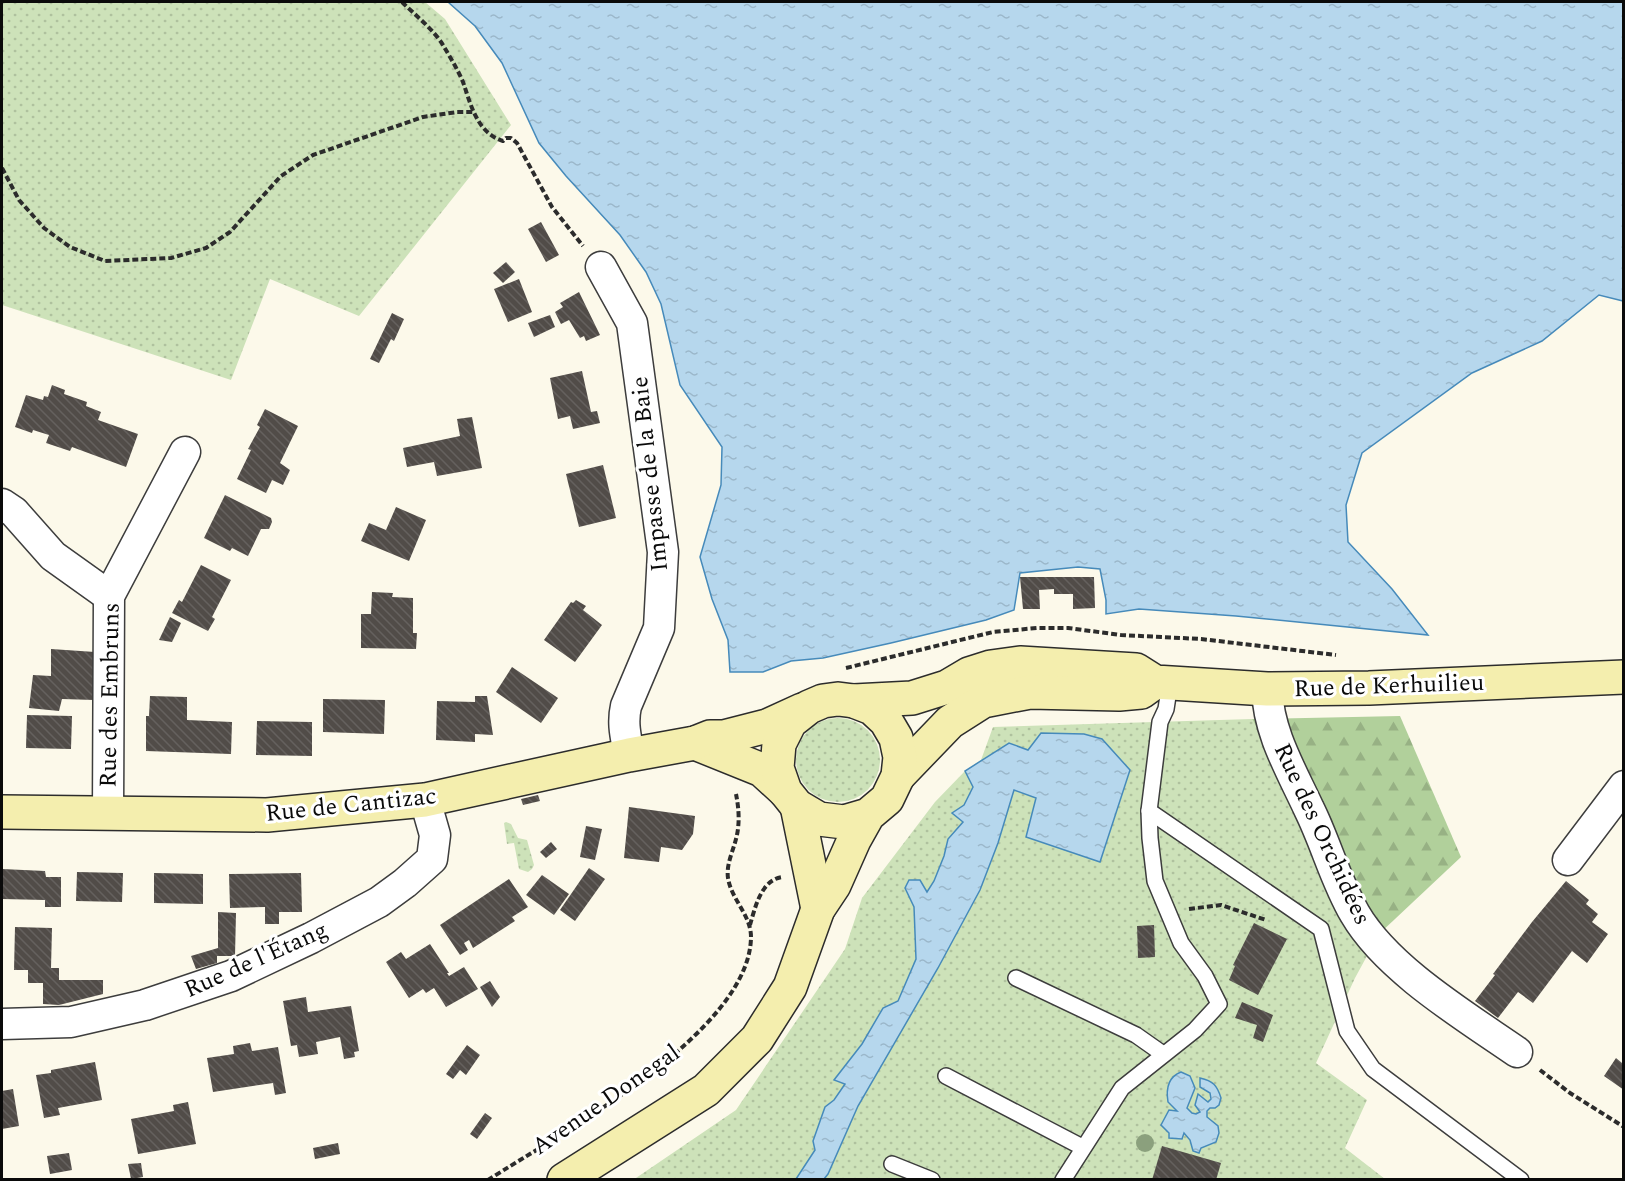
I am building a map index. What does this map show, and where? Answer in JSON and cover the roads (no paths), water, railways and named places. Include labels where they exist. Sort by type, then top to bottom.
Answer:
[{"type":"main road","name":"Rue de Kerhuilieu","points":[[854,700],[912,698],[947,687],[969,674],[1020,663],[1136,670],[1162,683],[1267,689],[1369,688],[1623,678]]},
{"type":"main road","name":"Rue de Kerhuilieu","points":[[898,776],[950,722],[983,701],[1030,692],[1119,694],[1141,692],[1162,683]]},
{"type":"main road","points":[[695,743],[762,771],[791,799],[819,819],[844,822],[868,815],[887,799],[898,776],[900,757],[896,738],[886,721],[872,708],[854,700],[823,701],[809,707],[790,722],[779,744],[777,768],[791,799],[818,909]]},
{"type":"main road","name":"Rue de Cantizac","points":[[2,812],[267,815],[425,800],[629,755],[695,743],[710,737],[724,737],[767,726],[809,707]]},
{"type":"main road","name":"Avenue Donegal","points":[[564,1179],[706,1090],[757,1039],[790,987],[818,909],[834,885],[844,859],[868,815]]},
{"type":"street","name":"Impasse de la Baie","points":[[601,267],[633,322],[663,552],[659,628],[650,654],[626,706],[624,717],[629,755]]},
{"type":"street","name":"Rue des Embruns","points":[[108,813],[109,596],[185,452]]},
{"type":"street","points":[[2,504],[14,512],[52,556],[109,596]]},
{"type":"street","name":"Rue des Orchidées","points":[[1267,689],[1268,707],[1278,742],[1315,821],[1336,875],[1372,940],[1424,988],[1517,1052]]},
{"type":"street","points":[[1568,860],[1623,786]]},
{"type":"street","name":"Rue de l'Étang","points":[[2,1024],[71,1022],[145,1005],[231,976],[369,907],[405,884],[432,859],[435,835],[425,800]]},
{"type":"lane","points":[[1063,1179],[1122,1088],[1195,1030],[1219,1004],[1205,976],[1181,943],[1155,881],[1149,811],[1160,722],[1166,709],[1162,683]]},
{"type":"lane","points":[[1149,811],[1321,929],[1347,1031],[1373,1069],[1521,1179]]},
{"type":"lane","points":[[1016,978],[1136,1035],[1164,1054]]},
{"type":"lane","points":[[946,1076],[1082,1147]]},
{"type":"lane","points":[[892,1164],[932,1179]]},
{"type":"water","points":[[448,2],[1623,2],[1623,301],[1599,295],[1542,341],[1472,373],[1362,453],[1346,505],[1348,542],[1392,589],[1428,635],[1139,609],[1106,614],[1106,600],[1100,569],[1078,567],[1020,573],[1014,610],[986,620],[823,658],[791,661],[763,672],[730,672],[728,640],[712,599],[700,557],[721,485],[722,447],[680,385],[661,304],[646,272],[620,235],[539,143],[502,63],[475,26]]},
{"type":"water","points":[[1041,733],[1084,734],[1102,739],[1130,770],[1100,862],[1026,837],[1036,798],[1014,790],[998,843],[980,890],[858,1106],[828,1174],[824,1179],[796,1179],[815,1150],[813,1141],[825,1107],[834,1100],[845,1084],[834,1080],[862,1044],[883,1008],[898,1001],[916,959],[914,907],[905,888],[909,880],[920,880],[927,892],[934,881],[948,839],[963,822],[952,813],[964,805],[973,787],[965,771],[1009,743],[1028,750]]},
{"type":"water","points":[[1181,1072],[1190,1076],[1195,1088],[1187,1108],[1192,1113],[1200,1112],[1195,1105],[1198,1094],[1208,1102],[1211,1099],[1210,1093],[1200,1087],[1200,1078],[1214,1084],[1221,1098],[1219,1105],[1207,1111],[1207,1117],[1218,1126],[1219,1133],[1216,1142],[1201,1148],[1199,1153],[1193,1151],[1190,1140],[1184,1133],[1182,1139],[1169,1138],[1169,1133],[1161,1125],[1169,1110],[1177,1111],[1168,1102],[1167,1093],[1173,1077]]}]
